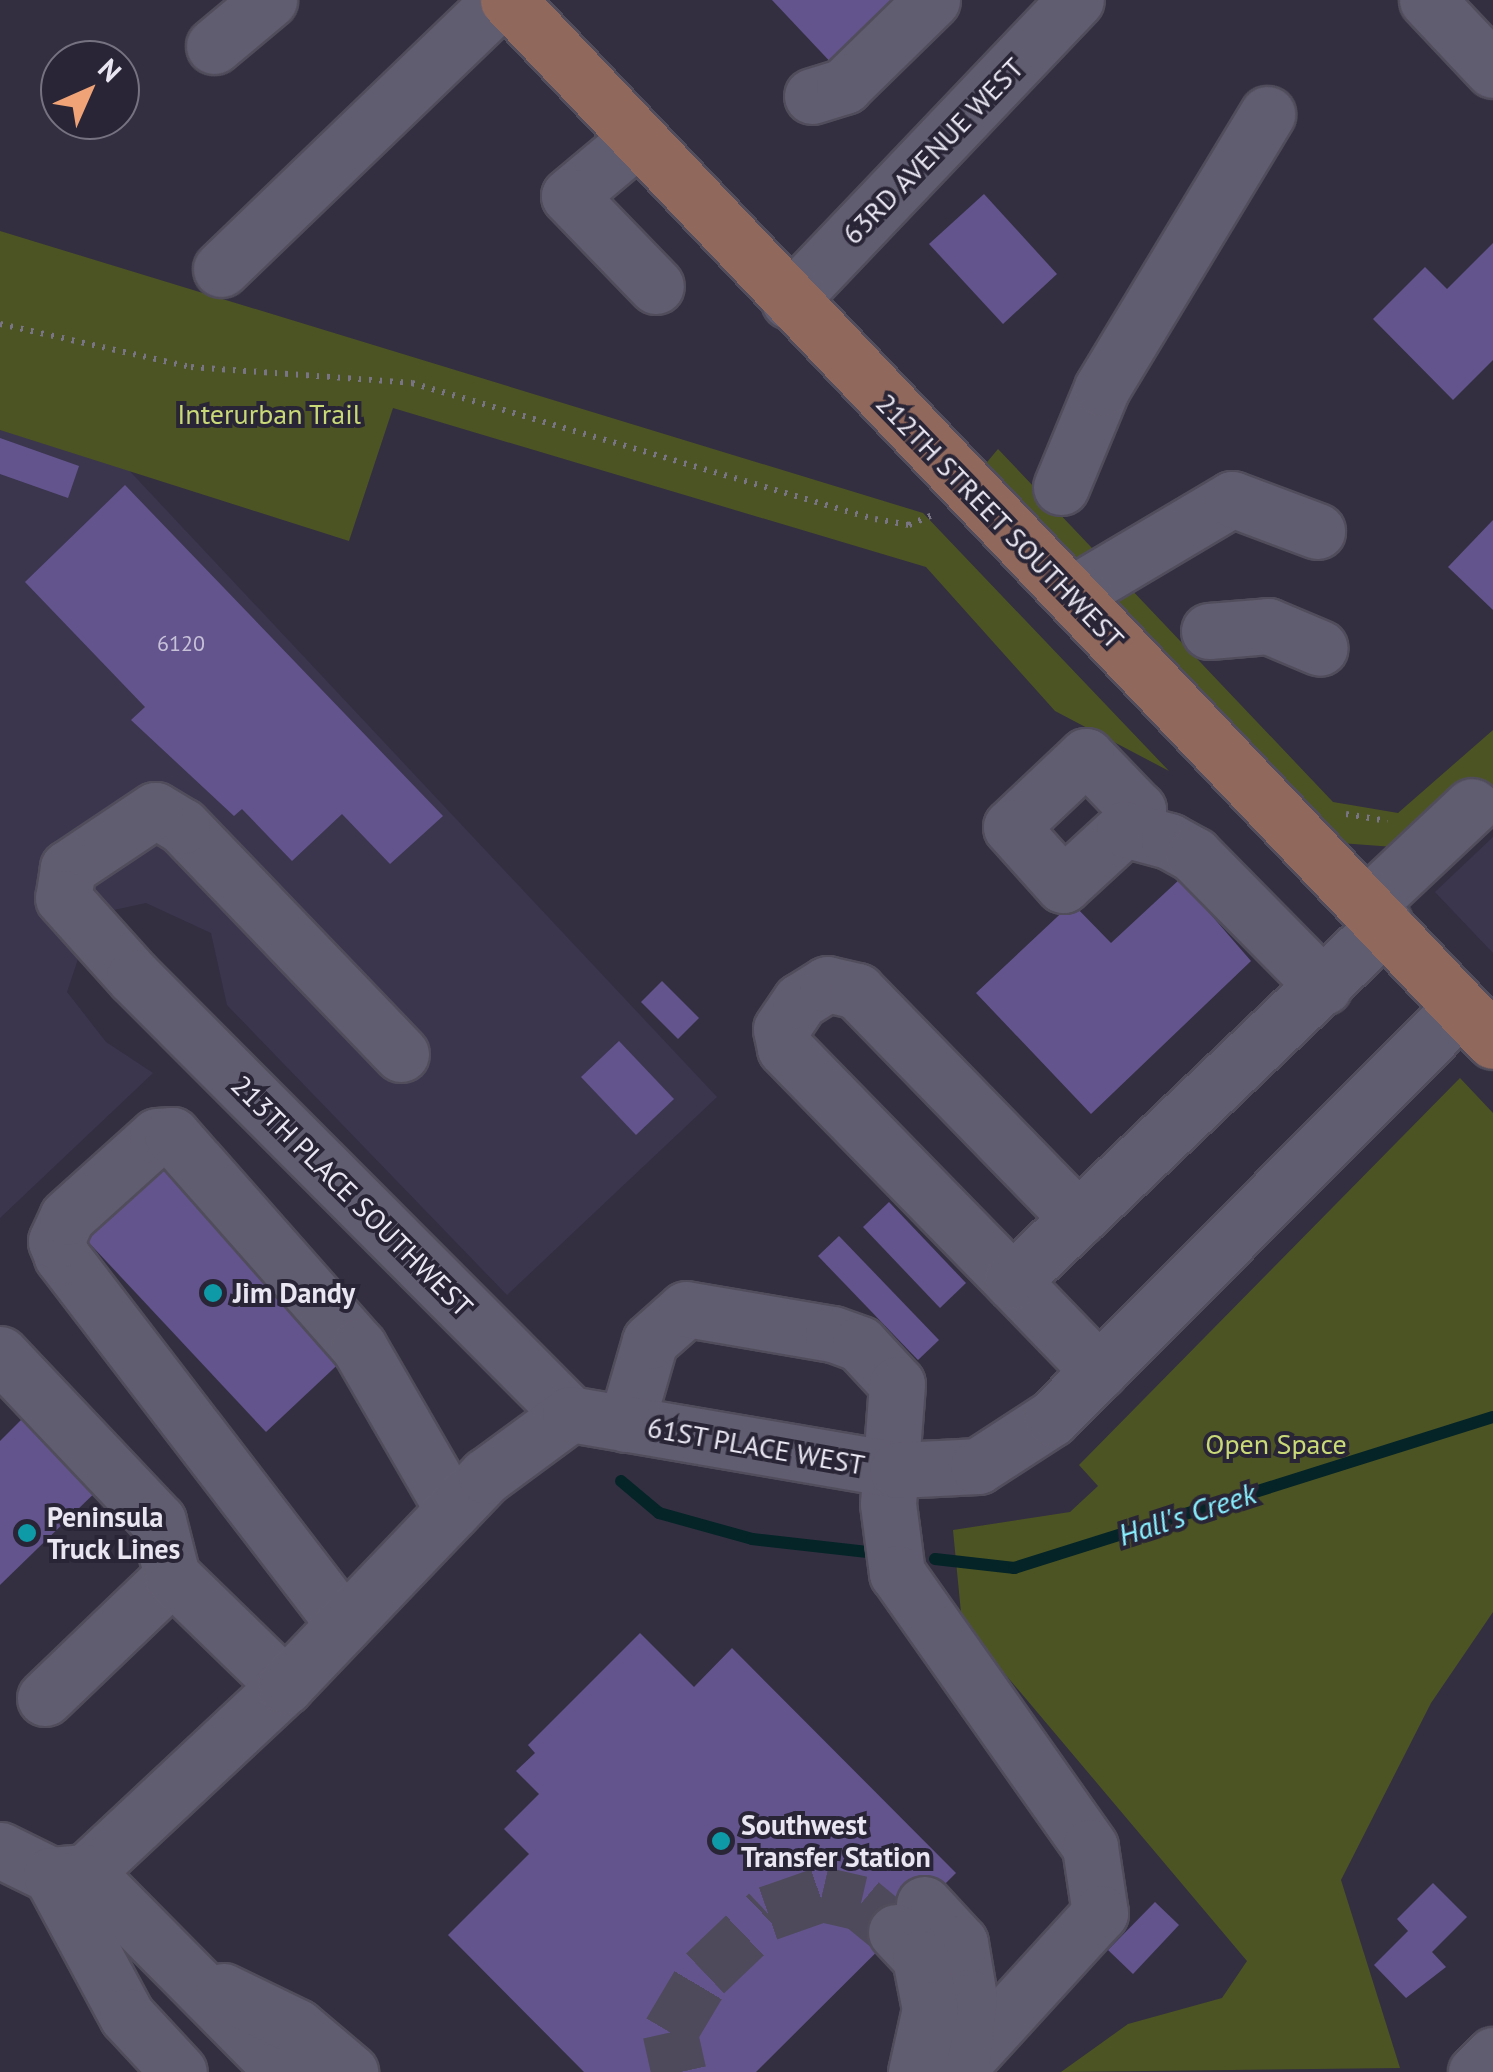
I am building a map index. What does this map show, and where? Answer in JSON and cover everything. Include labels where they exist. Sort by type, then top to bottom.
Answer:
[{"type":"main road","name":"212TH STREET SOUTHWEST","points":[[505,0],[1476,1024]]},
{"type":"street","points":[[214,46],[269,0]]},
{"type":"street","points":[[221,269],[505,0]]},
{"type":"street","points":[[812,96],[844,86],[932,0]]},
{"type":"street","points":[[1427,0],[1493,70]]},
{"type":"street","name":"63RD AVENUE WEST","points":[[789,301],[1063,4]]},
{"type":"street","points":[[1061,488],[1102,388],[1267,114]]},
{"type":"street","points":[[638,138],[569,196],[656,286]]},
{"type":"street","points":[[1072,594],[1232,499],[1317,531]]},
{"type":"street","points":[[1209,631],[1268,626],[1320,648]]},
{"type":"street","points":[[1012,1280],[1324,986],[1376,915],[1472,806]]},
{"type":"street","name":"213TH PLACE SOUTHWEST","points":[[401,1054],[182,826],[155,810],[94,843],[68,868],[63,898],[134,977],[570,1414]]},
{"type":"street","points":[[1124,829],[1194,855],[1324,986]]},
{"type":"street","points":[[1078,1218],[858,990],[827,984],[800,1001],[781,1029],[784,1048],[1099,1371]]},
{"type":"street","name":"61ST PLACE WEST","points":[[570,1414],[897,1470],[978,1466],[1052,1418],[1476,1024]]},
{"type":"street","points":[[344,1624],[62,1256],[56,1241],[67,1218],[157,1136],[172,1136],[359,1348],[453,1510]]},
{"type":"street","points":[[626,1424],[650,1340],[698,1308],[860,1344],[897,1384],[897,1470],[888,1504],[897,1574],[1090,1847],[1100,1913],[944,2070]]},
{"type":"street","points":[[0,1354],[158,1521],[172,1576],[284,1686]]},
{"type":"street","points":[[68,1873],[284,1686],[453,1510],[570,1414]]},
{"type":"street","points":[[46,1698],[172,1576]]},
{"type":"street","points":[[0,1850],[68,1873],[194,1980],[284,2072]]},
{"type":"street","points":[[68,1873],[93,1953],[128,2016],[179,2072]]},
{"type":"street","points":[[910,1918],[960,1943],[969,1997],[944,2070]]},
{"type":"street","points":[[93,1953],[220,2072]]},
{"type":"street","points":[[194,1980],[296,2027],[350,2072]]},
{"type":"street","points":[[1476,2072],[1493,2055]]},
{"type":"path","points":[[0,324],[191,367],[412,383],[875,519],[909,525],[942,509]]},
{"type":"shaded area","points":[[0,414],[108,448],[717,1097],[507,1295],[227,1005],[211,933],[146,903],[109,911],[88,929],[67,992],[106,1042],[153,1073],[0,1218]]},
{"type":"shaded area","points":[[1493,837],[1493,953],[1435,892]]},
{"type":"green space","name":"Interurban Trail","points":[[0,231],[923,513],[1169,771],[1055,711],[926,567],[393,408],[349,541],[0,430]]},
{"type":"green space","points":[[998,449],[1333,802],[1398,813],[1493,730],[1493,828],[1421,849],[1340,843],[983,467]]},
{"type":"green space","name":"Open Space","points":[[1460,1078],[1493,1113],[1493,1612],[1431,1703],[1341,1880],[1400,2068],[1061,2072],[1128,2024],[1222,1998],[1247,1961],[962,1623],[953,1530],[1070,1512],[1098,1486],[1079,1465]]},
{"type":"building","points":[[772,0],[910,0],[837,69]]},
{"type":"building","points":[[984,194],[1057,274],[1003,324],[929,244]]},
{"type":"building","points":[[1493,243],[1493,360],[1453,400],[1373,319],[1425,267],[1447,289]]},
{"type":"building","points":[[0,438],[79,466],[68,498],[0,474]]},
{"type":"building","points":[[125,485],[443,816],[390,864],[342,814],[292,861],[242,809],[234,816],[131,720],[145,707],[25,582]]},
{"type":"building","points":[[1493,520],[1493,610],[1448,567]]},
{"type":"building","points":[[1180,879],[1251,961],[1091,1114],[976,993],[1072,903],[1111,943]]},
{"type":"building","points":[[662,981],[699,1018],[678,1039],[641,1002]]},
{"type":"building","points":[[619,1041],[674,1099],[636,1135],[581,1077]]},
{"type":"building","name":"Jim Dandy","points":[[160,1154],[348,1355],[266,1432],[78,1231]]},
{"type":"building","points":[[889,1202],[966,1283],[940,1308],[863,1227]]},
{"type":"building","points":[[839,1236],[939,1340],[918,1360],[818,1256]]},
{"type":"building","name":"Peninsula Truck Lines","points":[[36,1405],[108,1480],[0,1585],[0,1441]]},
{"type":"building","name":"Southwest Transfer Station","points":[[640,1633],[694,1687],[732,1648],[956,1873],[756,2072],[584,2072],[448,1935],[529,1854],[504,1829],[539,1794],[516,1771],[535,1753],[528,1745]]},
{"type":"building","points":[[1433,1883],[1467,1917],[1432,1952],[1446,1967],[1406,1998],[1374,1965],[1408,1931],[1397,1919]]},
{"type":"building","points":[[1155,1902],[1179,1925],[1133,1974],[1108,1950]]},
{"type":"waterway","name":"Hall's Creek","points":[[935,1559],[1014,1568],[1493,1417]]},
{"type":"waterway","name":"Hall's Creek","points":[[621,1481],[659,1513],[752,1539],[876,1553]]},
{"type":"tunnel","points":[[679,2072],[670,2032],[705,1973],[768,1913],[822,1894],[861,1903],[896,1932]]},
{"type":"place","name":"Jim Dandy","points":[[213,1293]]},
{"type":"place","name":"Peninsula Truck Lines","points":[[27,1533]]},
{"type":"place","name":"Southwest Transfer Station","points":[[721,1841]]}]
